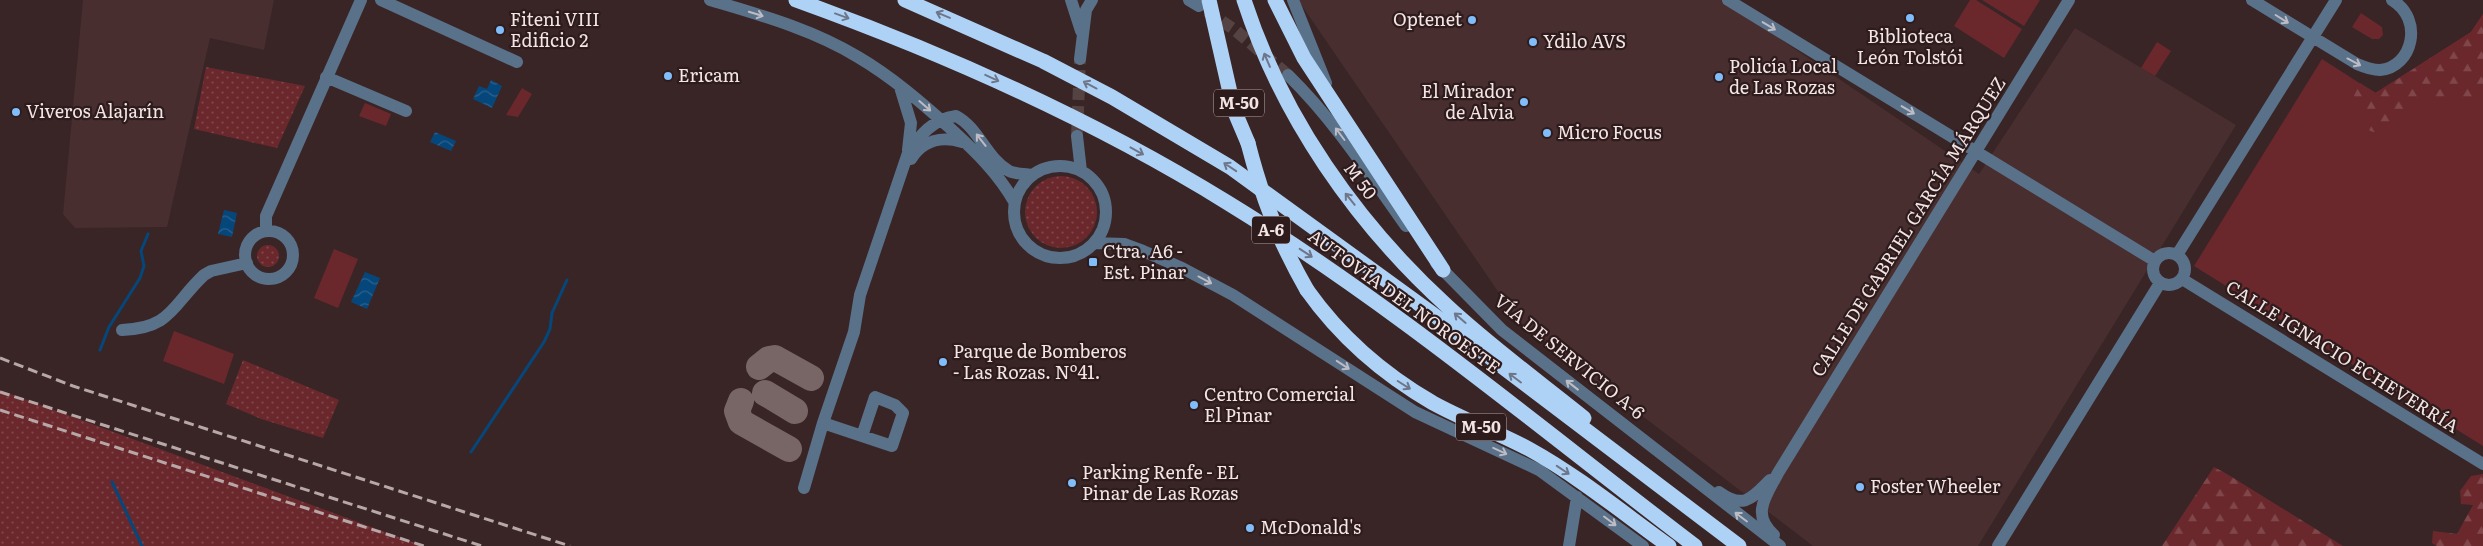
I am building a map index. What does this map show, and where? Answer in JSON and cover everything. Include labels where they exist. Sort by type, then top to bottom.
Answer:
[{"type":"highway","name":"AUTOVÍA DEL NOROESTE","points":[[796,0],[888,33],[1020,90],[1098,130],[1228,203],[1320,262],[1420,334],[1695,546]]},
{"type":"highway","name":"AUTOVÍA DEL NOROESTE","points":[[906,0],[1043,61],[1121,102],[1230,167],[1430,312],[1739,546]]},
{"type":"highway","name":"M-50","points":[[1216,0],[1258,183],[1274,228],[1307,290],[1334,326],[1360,352],[1398,381],[1434,403],[1528,449],[1560,468],[1669,546]]},
{"type":"highway","name":"M 50","points":[[1244,0],[1273,75],[1296,118],[1342,190],[1401,260],[1446,305],[1497,350],[1679,491],[1694,512]]},
{"type":"highway","points":[[1275,0],[1304,58],[1443,270]]},
{"type":"highway","points":[[1199,2],[1234,110],[1248,143]]},
{"type":"street","points":[[266,231],[266,216],[361,0]]},
{"type":"street","points":[[381,0],[517,62]]},
{"type":"street","points":[[710,0],[783,22],[821,37],[858,56],[899,84],[986,161],[1006,185],[1015,203]]},
{"type":"street","points":[[1071,0],[1081,33]]},
{"type":"street","points":[[1080,59],[1081,33],[1086,10],[1092,0]]},
{"type":"street","points":[[1293,0],[1335,106]]},
{"type":"street","points":[[1728,0],[1747,5],[1977,152],[2155,261]]},
{"type":"street","name":"CALLE DE GABRIEL GARCÍA MÁRQUEZ","points":[[1787,546],[1766,528],[1761,518],[1761,508],[1778,473],[2069,0]]},
{"type":"street","points":[[2252,0],[2357,64],[2381,70],[2402,57],[2409,47],[2412,35],[2410,20],[2404,10],[2392,0]]},
{"type":"street","points":[[2177,255],[2336,0]]},
{"type":"street","name":"VÍA DE SERVICIO A-6","points":[[1288,75],[1314,101],[1363,164],[1417,243],[1502,330],[1780,546]]},
{"type":"street","points":[[326,77],[406,111]]},
{"type":"street","points":[[804,488],[822,423],[854,332],[860,295],[908,152],[911,123],[899,84]]},
{"type":"street","points":[[908,152],[921,134],[940,120],[956,116],[964,120],[1010,172],[1033,175]]},
{"type":"street","points":[[1060,166],[1069,155],[1077,136],[1082,171]]},
{"type":"street","points":[[902,172],[914,154],[932,140],[949,138],[966,143]]},
{"type":"street","points":[[1060,166],[1082,171],[1099,187],[1105,204],[1105,222],[1094,243],[1085,250],[1068,257],[1053,257],[1039,253],[1027,244],[1019,232],[1015,218],[1015,203],[1021,187],[1041,170],[1060,166]]},
{"type":"street","points":[[266,231],[279,233],[290,242],[293,254],[291,265],[286,272],[272,279],[256,275],[246,263],[245,256],[248,242],[259,233],[266,231]]},
{"type":"street","points":[[1094,243],[1129,246],[1157,256],[1205,280],[1258,311],[1415,412],[1539,470],[1643,546]]},
{"type":"street","points":[[2163,254],[2177,255],[2185,266],[2182,279],[2174,285],[2160,283],[2153,274],[2155,261],[2163,254]]},
{"type":"street","points":[[122,330],[142,329],[156,324],[168,316],[204,275],[210,271],[246,263]]},
{"type":"street","name":"CALLE IGNACIO ECHEVERRÍA","points":[[2182,279],[2483,464]]},
{"type":"street","points":[[1998,546],[2160,283]]},
{"type":"street","name":"CALLE DE GABRIEL GARCÍA MÁRQUEZ","points":[[1610,415],[1727,498],[1739,502],[1750,500],[1778,473]]},
{"type":"street","points":[[822,423],[862,436]]},
{"type":"street","points":[[1569,546],[1577,497]]},
{"type":"shaded area","points":[[83,0],[274,0],[264,50],[210,38],[167,227],[75,228],[63,214]]},
{"type":"shaded area","points":[[1298,0],[1723,0],[1979,174],[2075,28],[2236,125],[1978,546],[1813,546],[1519,322]]},
{"type":"green space","points":[[1970,0],[1976,0],[2022,29],[2004,58],[1954,26]]},
{"type":"green space","points":[[1982,0],[2040,0],[2024,26]]},
{"type":"green space","points":[[2361,13],[2382,27],[2383,35],[2379,39],[2372,39],[2352,27]]},
{"type":"green space","points":[[2483,14],[2483,446],[2194,266],[2322,59],[2375,93],[2471,32]]},
{"type":"green space","points":[[2483,14],[2483,101],[2477,103],[2455,101],[2437,108],[2425,96],[2409,116],[2394,128],[2378,132],[2370,131],[2353,98],[2360,83],[2376,93],[2471,32]]},
{"type":"green space","points":[[2157,42],[2171,51],[2155,76],[2141,68]]},
{"type":"green space","points":[[206,67],[305,86],[277,148],[194,129]]},
{"type":"green space","points":[[522,88],[532,94],[518,117],[506,115]]},
{"type":"green space","points":[[365,103],[391,114],[386,126],[359,116]]},
{"type":"green space","points":[[1061,176],[1081,182],[1091,192],[1097,212],[1091,232],[1081,242],[1061,248],[1041,242],[1031,232],[1025,212],[1031,192],[1041,182]]},
{"type":"green space","points":[[268,245],[278,252],[279,256],[272,266],[268,267],[258,260],[257,256],[264,246]]},
{"type":"green space","points":[[334,249],[358,259],[338,308],[314,298]]},
{"type":"green space","points":[[174,331],[234,354],[224,384],[163,361]]},
{"type":"green space","points":[[243,360],[339,400],[323,438],[261,419],[226,404]]},
{"type":"green space","points":[[0,390],[423,546],[0,546]]},
{"type":"green space","points":[[2214,467],[2227,474],[2343,546],[2162,546]]},
{"type":"green space","points":[[2483,474],[2483,546],[2437,546],[2432,543],[2433,531],[2457,534],[2473,505],[2461,504],[2460,491],[2471,476]]},
{"type":"water","points":[[491,80],[502,86],[492,108],[473,99],[479,86],[487,89]]},
{"type":"water","points":[[435,132],[456,141],[451,151],[430,142]]},
{"type":"water","points":[[224,210],[237,213],[232,237],[218,234]]},
{"type":"water","points":[[365,272],[380,278],[367,309],[351,302]]},
{"type":"waterway","points":[[100,350],[109,327],[140,278],[144,266],[141,251],[148,234]]},
{"type":"waterway","points":[[471,452],[544,342],[550,329],[552,313],[567,280]]},
{"type":"waterway","points":[[112,482],[142,546]]},
{"type":"taxiway","points":[[759,367],[769,359],[775,358],[811,378]]},
{"type":"taxiway","points":[[765,393],[795,411]]},
{"type":"taxiway","points":[[741,401],[737,411],[741,422],[789,449]]},
{"type":"tunnel","points":[[1207,11],[1235,30],[1288,75]]},
{"type":"tunnel","points":[[1077,136],[1080,59]]},
{"type":"railway","points":[[0,358],[73,386],[570,546]]},
{"type":"railway","points":[[0,392],[482,546]]},
{"type":"railway","points":[[0,410],[424,546]]},
{"type":"place","name":"Biblioteca León Tolstói","points":[[1910,18]]},
{"type":"place","name":"Optenet","points":[[1472,20]]},
{"type":"place","name":"Fiteni VIII Edificio 2","points":[[500,30]]},
{"type":"place","name":"Ydilo AVS","points":[[1533,42]]},
{"type":"place","name":"Ericam","points":[[668,76]]},
{"type":"place","name":"Policía Local de Las Rozas","points":[[1719,77]]},
{"type":"place","name":"El Mirador de Alvia","points":[[1524,102]]},
{"type":"place","name":"Viveros Alajarín","points":[[16,112]]},
{"type":"place","name":"Micro Focus","points":[[1547,133]]},
{"type":"place","name":"Ctra. A6 - Est. Pinar","points":[[1093,262]]},
{"type":"place","name":"Parque de Bomberos - Las Rozas. Nº41.","points":[[943,362]]},
{"type":"place","name":"Centro Comercial El Pinar","points":[[1194,405]]},
{"type":"place","name":"Parking Renfe - EL Pinar de Las Rozas","points":[[1072,483]]},
{"type":"place","name":"Foster Wheeler","points":[[1860,487]]},
{"type":"place","name":"McDonald's","points":[[1250,528]]}]
